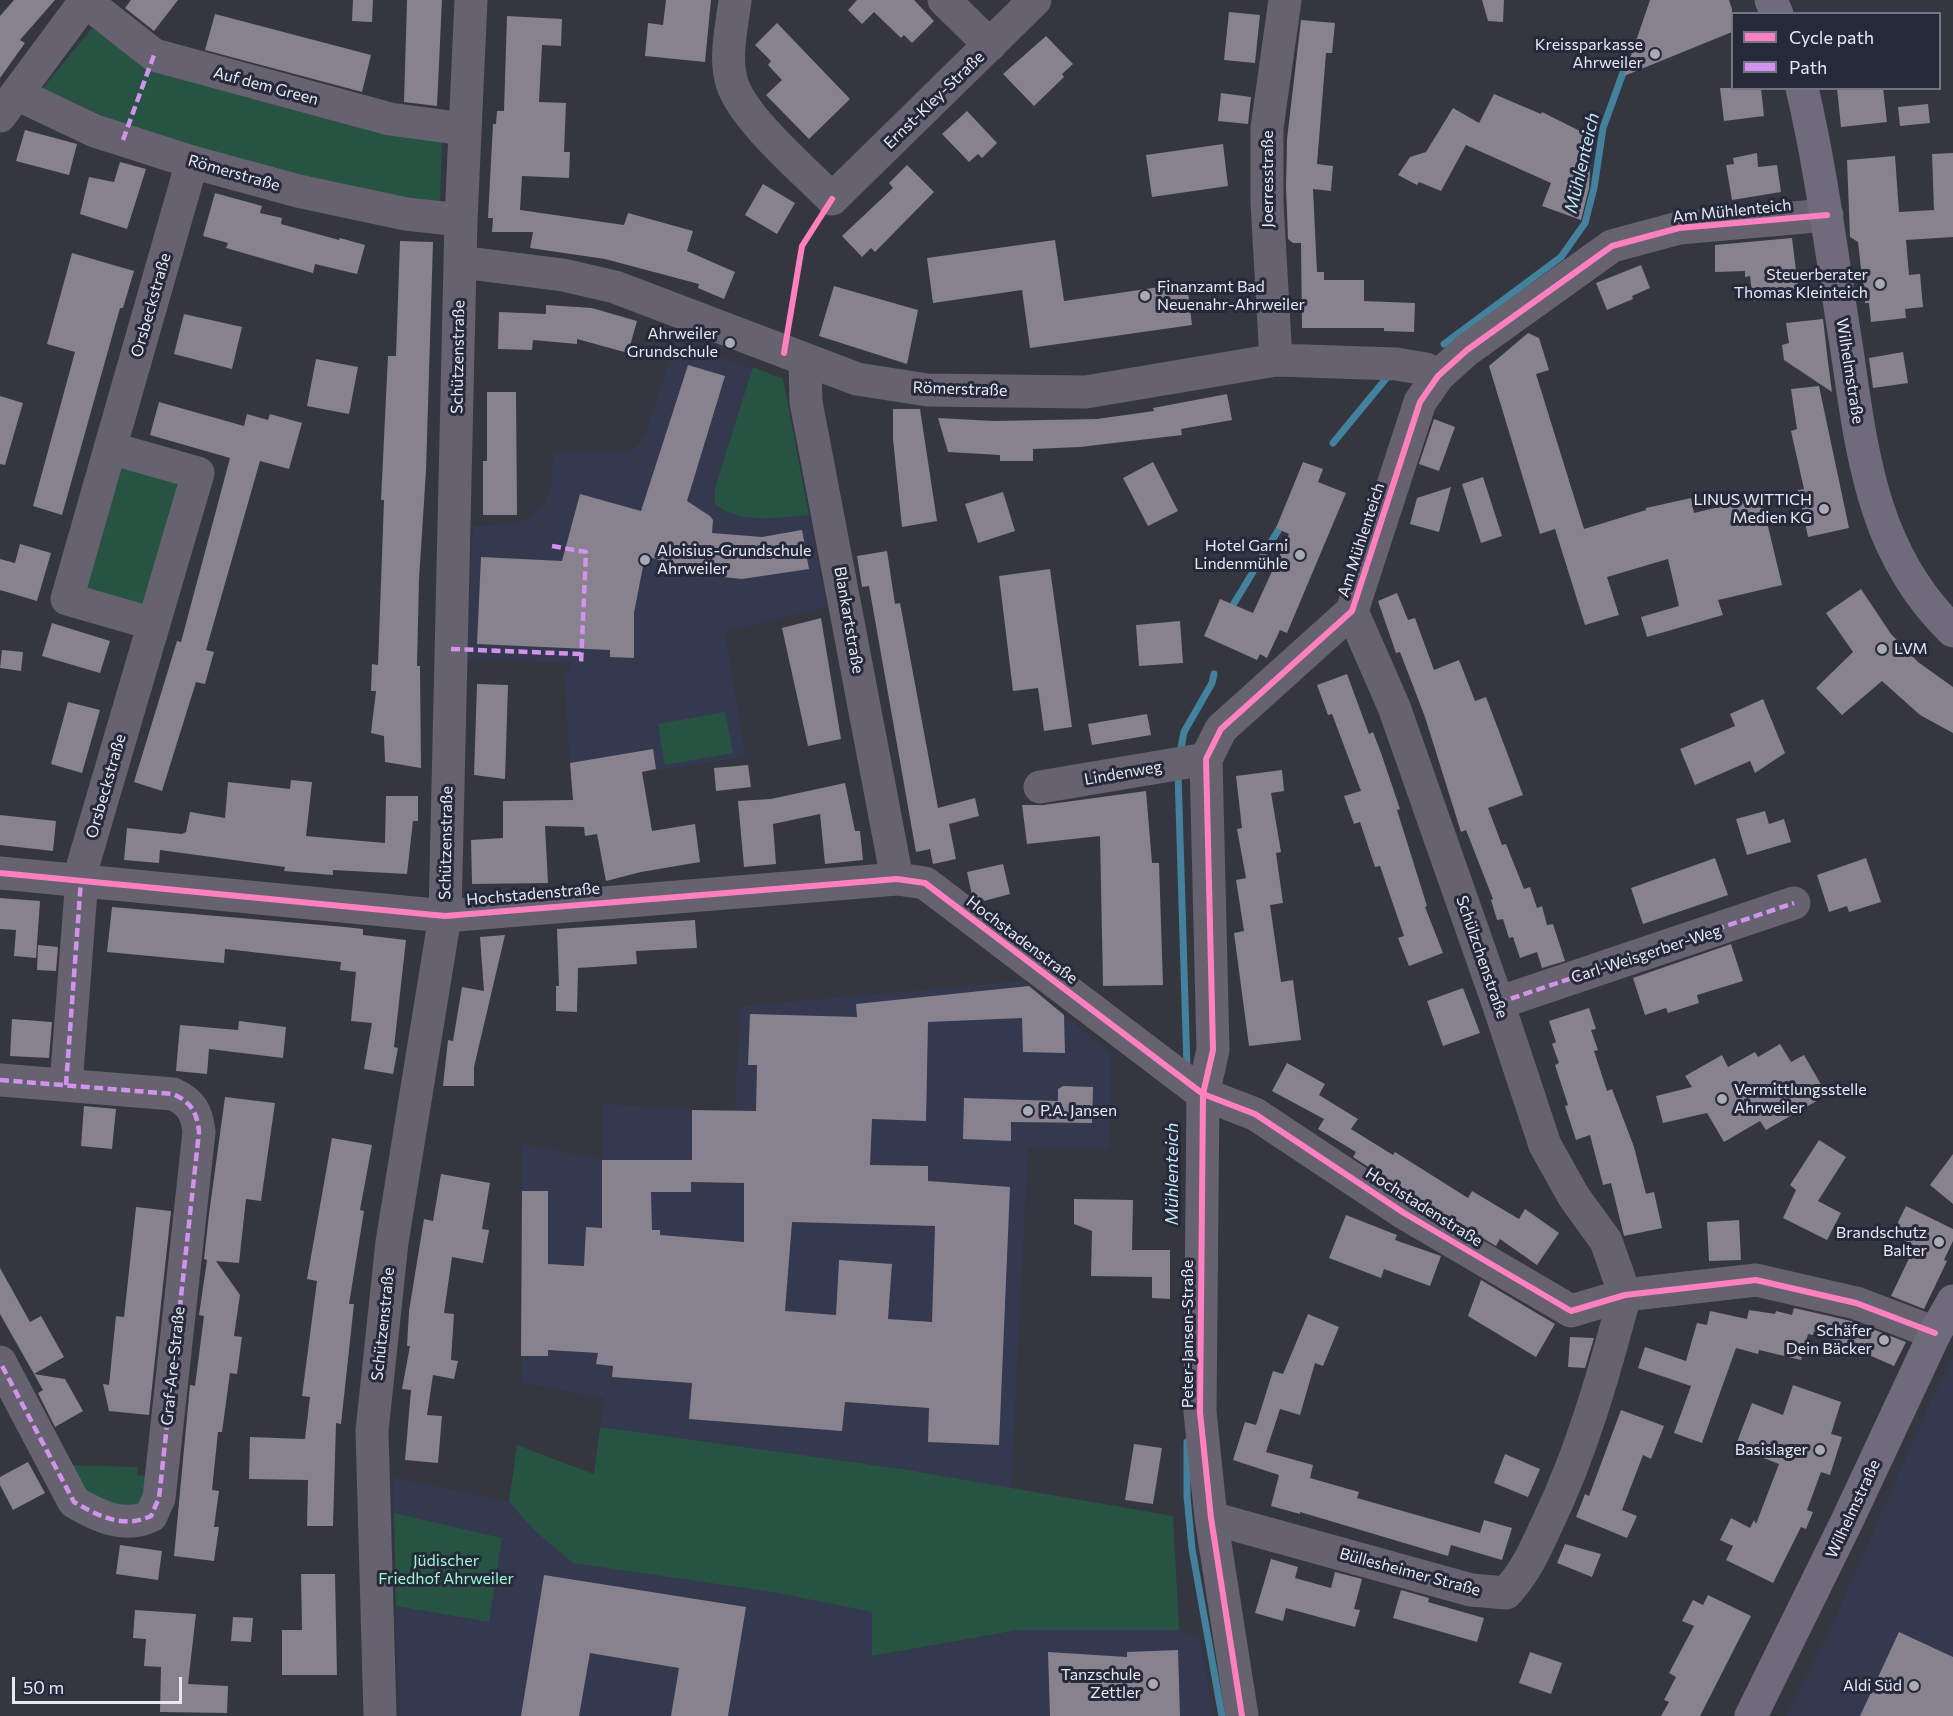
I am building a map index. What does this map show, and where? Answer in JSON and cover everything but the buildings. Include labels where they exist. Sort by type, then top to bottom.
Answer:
[{"type":"main road","name":"Wilhelmstraße","points":[[1802,90],[1827,214],[1861,440],[1872,495],[1895,554],[1931,608],[1953,631]]},
{"type":"main road","name":"Wilhelmstraße","points":[[1751,1716],[1842,1531],[1935,1333],[1953,1301]]},
{"type":"street","name":"Auf dem Green","points":[[85,0],[153,56],[390,119],[464,129]]},
{"type":"street","points":[[9,105],[85,0]]},
{"type":"street","name":"Schützenstraße","points":[[380,1716],[372,1431],[376,1376],[392,1242],[445,916],[461,220],[471,0]]},
{"type":"street","name":"Ernst-Kley-Straße","points":[[735,0],[729,54],[732,83],[744,108],[832,199],[1035,0]]},
{"type":"street","points":[[944,0],[990,45]]},
{"type":"street","name":"Joerresstraße","points":[[1276,360],[1267,203],[1267,128],[1285,0]]},
{"type":"street","name":"Römerstraße","points":[[9,105],[192,162],[309,194],[406,214],[461,220]]},
{"type":"street","name":"Orsbeckstraße","points":[[154,624],[67,599],[192,162]]},
{"type":"street","name":"Am Mühlenteich","points":[[1192,1085],[1214,1050],[1187,762],[1352,610],[1420,402],[1438,376],[1467,350],[1612,246],[1679,228],[1827,214]]},
{"type":"street","name":"Römerstraße","points":[[460,262],[563,275],[615,287],[857,379],[927,390],[1086,392],[1276,360],[1396,364],[1426,369],[1438,376]]},
{"type":"street","name":"Blankartstraße","points":[[805,361],[806,402],[897,879]]},
{"type":"street","name":"Orsbeckstraße","points":[[81,880],[83,865],[198,473],[110,448]]},
{"type":"street","name":"Schülzchenstraße","points":[[1352,610],[1394,707],[1498,1003],[1545,1145],[1574,1197],[1606,1241],[1625,1295]]},
{"type":"street","name":"Lindenweg","points":[[1040,788],[1187,762]]},
{"type":"street","name":"Hochstadenstraße","points":[[0,873],[445,916],[897,879],[925,883],[1192,1085],[1255,1114],[1404,1214],[1571,1311],[1625,1295],[1756,1280],[1856,1303],[1935,1333]]},
{"type":"street","points":[[66,1085],[81,880]]},
{"type":"street","name":"Carl-Weisgerber-Weg","points":[[1498,1003],[1794,903]]},
{"type":"street","name":"Graf-Are-Straße","points":[[0,1080],[173,1094],[194,1108],[198,1119],[199,1132],[159,1498],[152,1516],[140,1522],[125,1523],[95,1514],[74,1502],[0,1362]]},
{"type":"street","name":"Peter-Jansen-Straße","points":[[1192,1085],[1200,1412],[1211,1518],[1242,1716]]},
{"type":"street","name":"Büllesheimer Straße","points":[[1211,1518],[1471,1590],[1506,1593],[1520,1578],[1566,1484],[1592,1414],[1625,1295]]},
{"type":"shaded area","name":"Aloisius-Grundschule Ahrweiler","points":[[676,342],[783,379],[827,607],[725,631],[746,757],[571,783],[564,674],[571,673],[571,663],[466,660],[473,526],[512,525],[529,518],[545,503],[552,483],[553,452],[627,452],[636,447],[646,431]]},
{"type":"shaded area","name":"P.A. Jansen","points":[[1024,981],[1111,1054],[1109,1150],[1028,1147],[1011,1489],[902,1469],[600,1427],[605,1398],[522,1383],[522,1144],[602,1160],[603,1104],[729,1111],[735,1108],[740,1006]]},
{"type":"shaded area","points":[[1953,1357],[1953,1716],[1786,1716],[1837,1614],[1931,1401]]},
{"type":"shaded area","points":[[393,1477],[509,1502],[535,1531],[549,1542],[872,1612],[872,1656],[1018,1630],[1179,1630],[1200,1638],[1213,1716],[399,1716],[396,1606],[489,1622],[502,1538],[394,1513]]},
{"type":"green space","points":[[92,28],[153,66],[442,138],[440,207],[339,191],[134,130],[43,88]]},
{"type":"green space","points":[[753,367],[783,379],[809,515],[773,518],[748,517],[725,511],[715,504],[715,488]]},
{"type":"green space","points":[[121,466],[181,483],[145,607],[85,589]]},
{"type":"green space","points":[[725,712],[733,753],[665,765],[658,724]]},
{"type":"green space","points":[[600,1427],[902,1469],[1173,1516],[1179,1630],[1018,1630],[872,1656],[872,1612],[773,1592],[573,1563],[535,1531],[509,1502],[517,1445],[594,1474]]},
{"type":"green space","points":[[64,1465],[138,1467],[137,1475],[152,1477],[141,1512],[99,1507]]},
{"type":"green space","name":"Jüdischer Friedhof Ahrweiler","points":[[394,1513],[502,1538],[489,1622],[396,1606]]},
{"type":"waterway","name":"Mühlenteich","points":[[1444,344],[1561,257],[1585,223],[1594,188],[1603,128],[1624,70]]},
{"type":"waterway","name":"Mühlenteich","points":[[1333,443],[1389,375]]},
{"type":"waterway","name":"Mühlenteich","points":[[1233,605],[1279,529]]},
{"type":"waterway","name":"Mühlenteich","points":[[1180,753],[1184,732],[1212,683],[1214,674]]},
{"type":"waterway","name":"Mühlenteich","points":[[1178,773],[1187,1068]]},
{"type":"waterway","name":"Mühlenteich","points":[[1187,1442],[1187,1496],[1192,1549],[1222,1716]]},
{"type":"marked path","points":[[123,140],[154,55]]},
{"type":"marked path","points":[[552,546],[586,552],[581,664]]},
{"type":"marked path","points":[[451,649],[581,654]]},
{"type":"marked path","points":[[66,1085],[81,880]]},
{"type":"marked path","points":[[1498,1003],[1794,903]]},
{"type":"marked path","points":[[0,1080],[173,1094],[189,1104],[197,1119],[199,1132],[159,1498],[151,1516],[141,1520],[121,1521],[92,1512],[74,1502],[0,1362]]},
{"type":"cycle path","points":[[784,353],[802,246],[832,199]]},
{"type":"cycle path","points":[[1242,1716],[1211,1518],[1200,1412],[1203,1094],[1213,1050],[1206,759],[1221,729],[1352,611],[1420,402],[1438,376],[1467,350],[1612,246],[1679,228],[1827,215]]},
{"type":"cycle path","points":[[0,873],[445,916],[897,879],[925,883],[1203,1094],[1255,1114],[1404,1213],[1571,1311],[1625,1295],[1756,1280],[1856,1303],[1935,1333]]},
{"type":"place","name":"Kreissparkasse Ahrweiler","points":[[1655,54]]},
{"type":"place","name":"Steuerberater Thomas Kleinteich","points":[[1880,284]]},
{"type":"place","name":"Finanzamt Bad Neuenahr-Ahrweiler","points":[[1145,296]]},
{"type":"place","name":"Ahrweiler Grundschule","points":[[730,343]]},
{"type":"place","name":"LINUS WITTICH Medien KG","points":[[1824,509]]},
{"type":"place","name":"Hotel Garni Lindenmühle","points":[[1300,555]]},
{"type":"place","name":"Aloisius-Grundschule Ahrweiler","points":[[645,560]]},
{"type":"place","name":"LVM","points":[[1882,649]]},
{"type":"place","name":"Vermittlungsstelle Ahrweiler","points":[[1722,1099]]},
{"type":"place","name":"P.A. Jansen","points":[[1028,1111]]},
{"type":"place","name":"Brandschutz Balter","points":[[1939,1242]]},
{"type":"place","name":"Schäfer Dein Bäcker","points":[[1884,1340]]},
{"type":"place","name":"Basislager","points":[[1820,1450]]},
{"type":"place","name":"Tanzschule Zettler","points":[[1153,1684]]},
{"type":"place","name":"Aldi Süd","points":[[1914,1686]]}]
